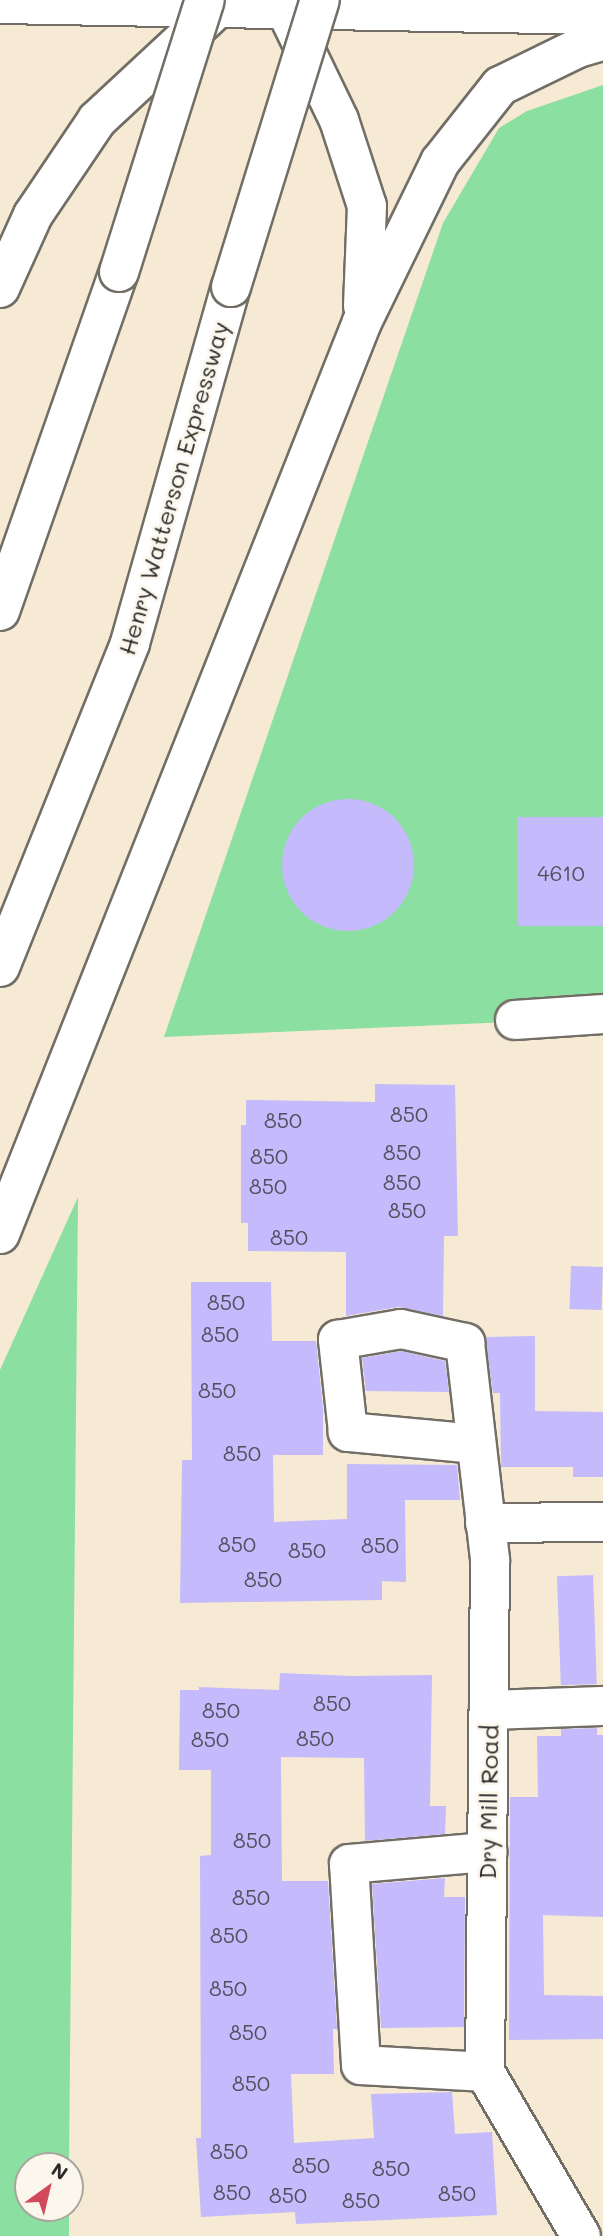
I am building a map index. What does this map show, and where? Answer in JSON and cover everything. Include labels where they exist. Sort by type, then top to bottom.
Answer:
[{"type":"main road","points":[[0,611],[216,3]]},
{"type":"main road","points":[[0,288],[33,215],[97,120],[216,3]]},
{"type":"main road","points":[[297,3],[367,206],[362,322]]},
{"type":"main road","points":[[0,4],[297,3],[603,15]]},
{"type":"main road","name":"Henry Watterson Expressway","points":[[0,967],[131,643],[231,287],[297,3]]},
{"type":"main road","points":[[0,1234],[362,322],[440,162],[500,86],[578,48],[603,41]]},
{"type":"main road","points":[[515,1020],[603,1014]]},
{"type":"main road","name":"Dry Mill Road","points":[[476,1444],[348,1432],[338,1340],[401,1329],[465,1343],[490,1560],[485,2072]]},
{"type":"main road","points":[[485,1523],[603,1522]]},
{"type":"main road","points":[[489,1710],[603,1706]]},
{"type":"main road","points":[[487,1852],[349,1864],[361,2065],[485,2072],[581,2236]]},
{"type":"green space","points":[[603,85],[603,1018],[164,1037],[443,223],[499,128],[527,111]]},
{"type":"green space","points":[[78,1197],[69,2152],[14,2152],[14,2222],[69,2222],[69,2236],[0,2236],[0,1370]]},
{"type":"building","points":[[348,799],[373,804],[395,818],[409,840],[414,865],[409,890],[395,912],[373,926],[348,931],[323,926],[301,912],[287,890],[282,865],[287,840],[301,818],[323,804]]},
{"type":"building","points":[[518,817],[603,817],[603,926],[518,926]]},
{"type":"building","points":[[375,1084],[455,1085],[458,1236],[444,1236],[443,1316],[398,1307],[346,1316],[346,1252],[248,1251],[248,1223],[241,1223],[241,1125],[246,1125],[246,1100],[375,1102]]},
{"type":"building","points":[[571,1266],[603,1267],[601,1310],[569,1309]]},
{"type":"building","points":[[191,1282],[271,1282],[272,1341],[316,1341],[323,1408],[323,1455],[273,1455],[274,1522],[347,1519],[347,1464],[457,1465],[460,1500],[405,1500],[406,1582],[382,1581],[382,1600],[180,1603],[182,1460],[192,1460]]},
{"type":"building","points":[[535,1336],[535,1411],[603,1412],[603,1477],[573,1477],[573,1467],[501,1467],[500,1393],[493,1393],[485,1337]]},
{"type":"building","points":[[401,1351],[445,1361],[449,1392],[366,1391],[362,1358]]},
{"type":"building","points":[[593,1575],[597,1684],[561,1685],[557,1576]]},
{"type":"building","points":[[280,1673],[432,1675],[430,1806],[446,1806],[445,1834],[365,1841],[364,1758],[281,1757],[282,1881],[328,1881],[337,2029],[333,2029],[334,2074],[291,2074],[294,2143],[374,2138],[371,2094],[452,2092],[455,2134],[492,2132],[497,2215],[296,2224],[295,2212],[201,2217],[196,2138],[201,2138],[200,1856],[211,1855],[211,1770],[179,1770],[180,1690],[199,1690],[199,1687],[279,1690]]},
{"type":"building","points":[[597,1728],[597,1735],[603,1735],[603,1917],[543,1915],[544,1995],[603,1996],[603,2039],[509,2040],[510,1797],[538,1797],[537,1736],[561,1736],[561,1729]]},
{"type":"building","points":[[445,1878],[444,1897],[465,1897],[464,2027],[381,2028],[372,1884]]}]
